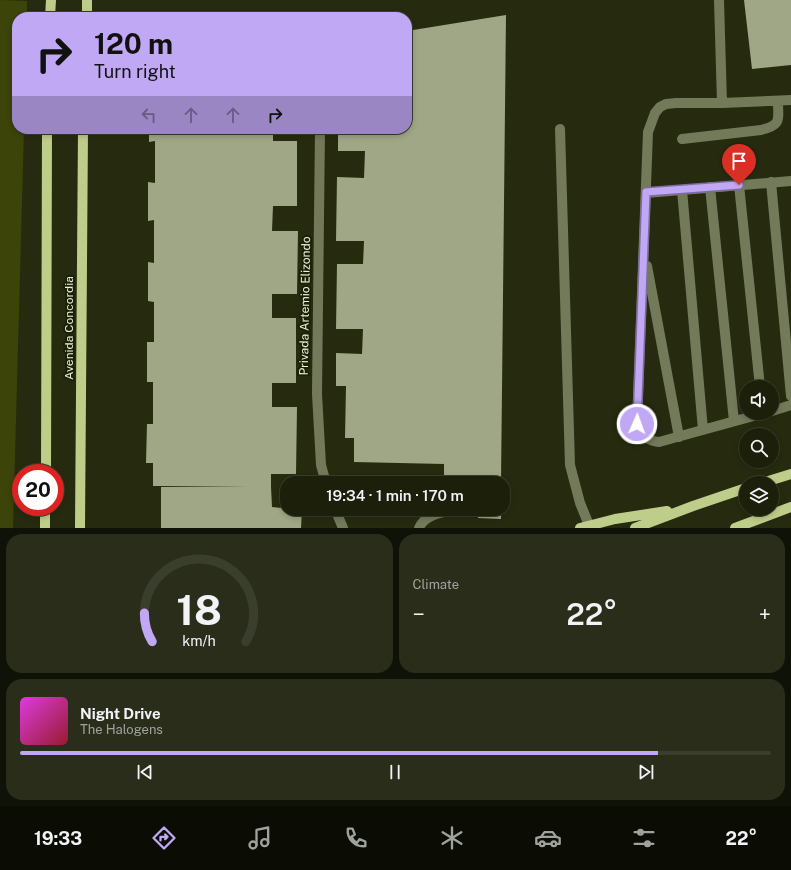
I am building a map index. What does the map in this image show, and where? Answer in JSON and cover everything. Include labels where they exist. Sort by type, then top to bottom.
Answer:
[{"type":"main road","points":[[50,0],[50,12]]},
{"type":"main road","points":[[87,0],[87,12]]},
{"type":"main road","name":"Avenida Concordia","points":[[46,464],[47,134]]},
{"type":"main road","name":"Avenida Concordia","points":[[80,528],[83,134]]},
{"type":"main road","points":[[779,478],[791,474]]},
{"type":"main road","points":[[635,528],[739,490]]},
{"type":"main road","points":[[585,527],[615,519],[693,506]]},
{"type":"main road","points":[[735,528],[791,507]]},
{"type":"main road","points":[[45,516],[45,528]]},
{"type":"lane","points":[[719,0],[722,103]]},
{"type":"lane","points":[[739,420],[659,442],[645,437],[639,430],[637,424],[648,132],[655,113],[660,107],[666,104],[791,100]]},
{"type":"lane","points":[[682,139],[761,130],[773,127],[778,121],[778,101]]},
{"type":"lane","points":[[560,129],[570,465],[585,527]]},
{"type":"lane","name":"Privada Artemio Elizondo","points":[[320,134],[317,394],[321,465],[324,476]]},
{"type":"lane","points":[[646,192],[791,181]]},
{"type":"lane","points":[[771,182],[791,396]]},
{"type":"lane","points":[[739,185],[759,380]]},
{"type":"lane","points":[[710,187],[734,421]]},
{"type":"lane","points":[[682,190],[703,430]]},
{"type":"lane","points":[[644,248],[679,437]]},
{"type":"lane","points":[[779,409],[791,405]]},
{"type":"lane","points":[[338,516],[343,528]]},
{"type":"lane","points":[[419,528],[420,524],[430,516]]},
{"type":"green space","points":[[0,0],[27,1],[27,12],[12,12],[12,134],[24,134],[15,464],[12,464],[13,528],[0,528]]},
{"type":"building","points":[[744,0],[791,0],[791,65],[752,69]]},
{"type":"building","points":[[506,15],[501,476],[444,476],[444,464],[354,462],[354,438],[345,438],[346,386],[336,386],[336,353],[362,354],[363,329],[336,329],[337,264],[363,264],[364,241],[336,241],[337,177],[364,178],[365,151],[338,151],[338,134],[412,134],[412,30]]},
{"type":"building","points":[[149,134],[273,134],[273,141],[297,141],[297,206],[273,206],[272,231],[298,231],[297,294],[272,294],[272,318],[296,318],[296,383],[272,383],[272,407],[297,407],[296,474],[271,474],[271,487],[272,507],[280,508],[280,516],[302,516],[301,528],[161,528],[161,487],[249,486],[153,486],[153,463],[146,463],[147,424],[153,424],[153,382],[147,382],[147,342],[154,342],[154,302],[148,301],[148,262],[154,263],[154,220],[148,221],[148,182],[155,183],[155,141],[149,142]]},
{"type":"building","points":[[478,516],[501,516],[501,519],[478,518]]},
{"type":"route","points":[[637,424],[646,192],[739,185]]}]
